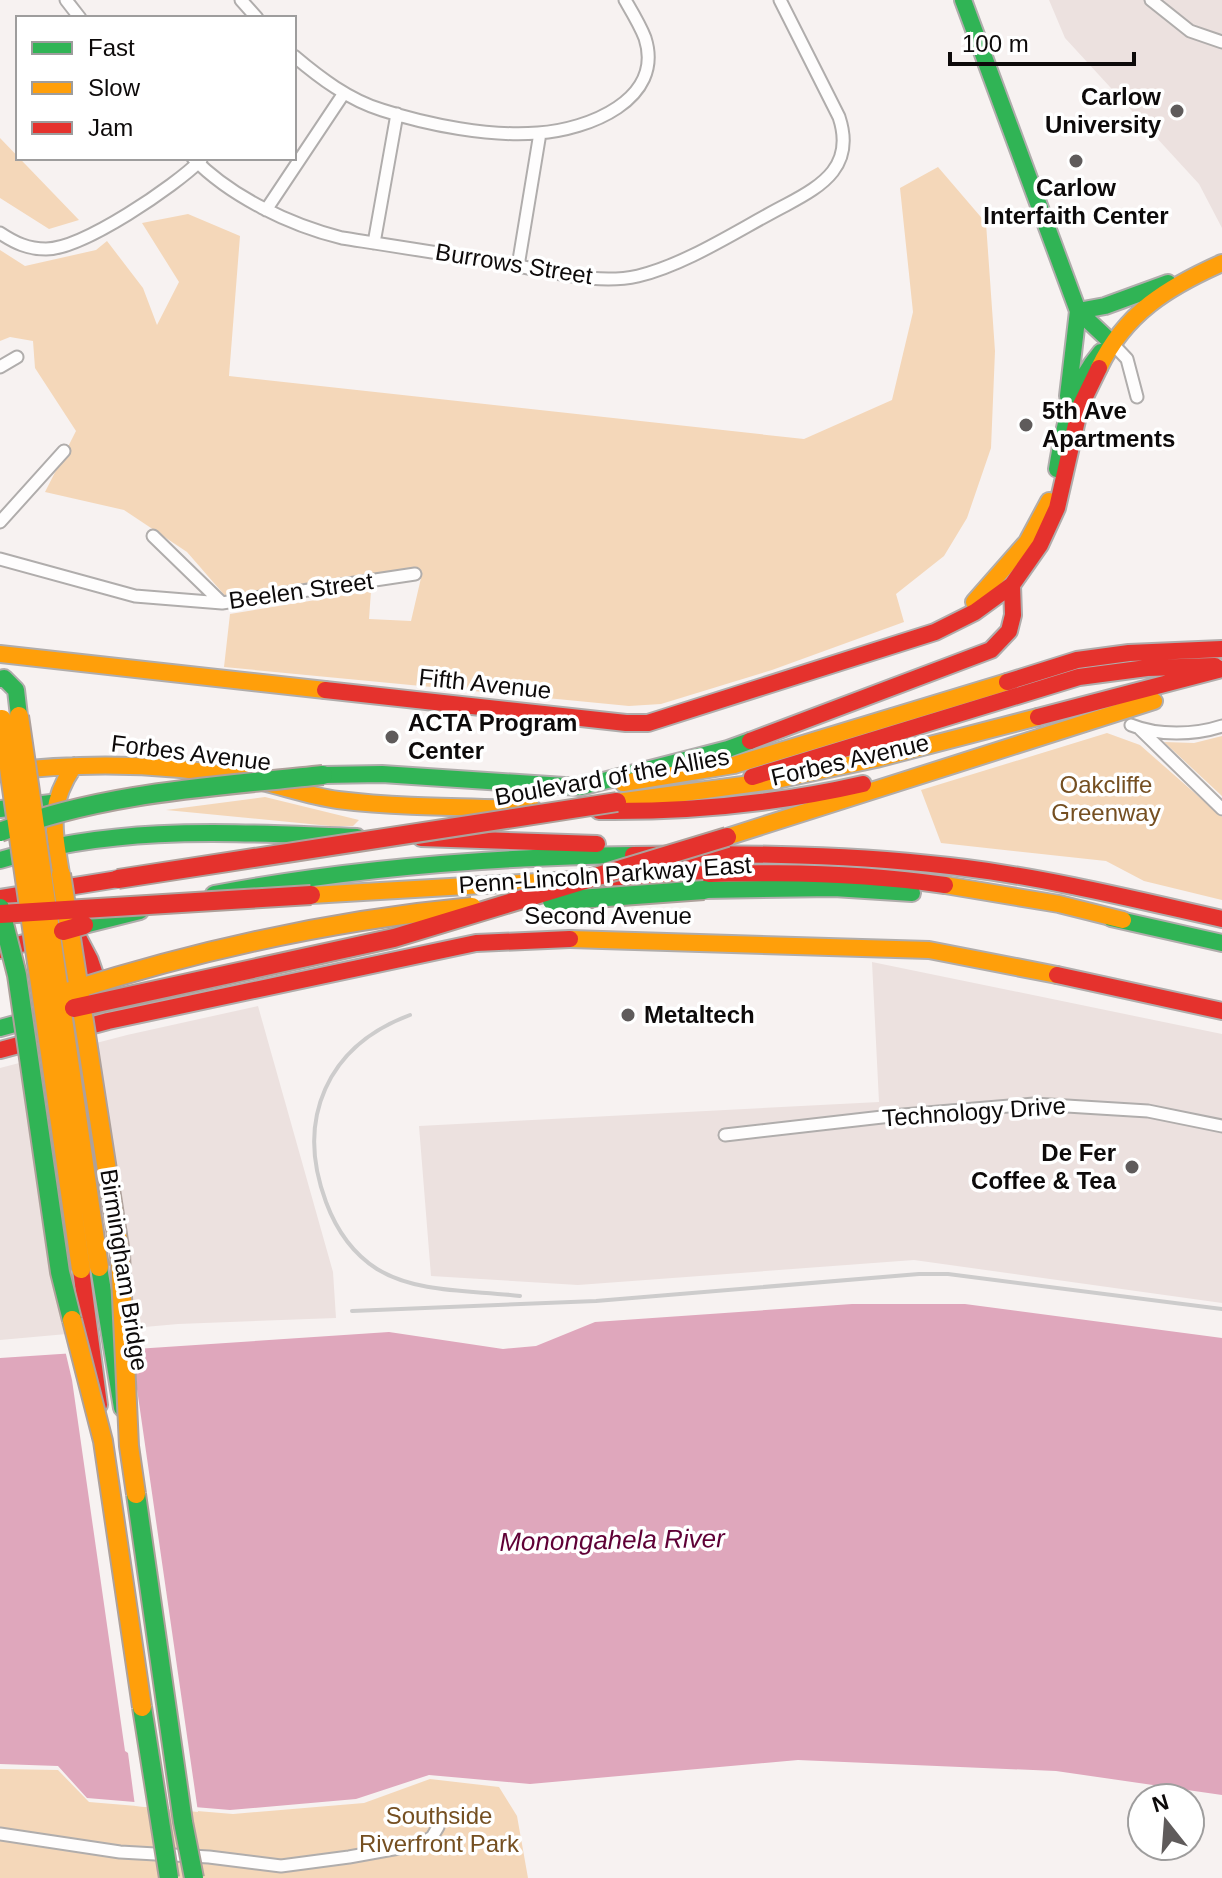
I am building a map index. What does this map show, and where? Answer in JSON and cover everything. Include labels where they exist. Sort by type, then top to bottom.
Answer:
[{"type":"main road","points":[[963,0],[1078,311],[1111,342]]},
{"type":"main road","name":"Fifth Avenue","points":[[950,624],[1006,570],[1043,516],[1055,481],[1066,419],[1081,379],[1092,361],[1149,303],[1188,278],[1222,263]]},
{"type":"main road","points":[[1078,311],[1105,306],[1188,278]]},
{"type":"main road","points":[[1066,419],[1078,311]]},
{"type":"main road","name":"Fifth Avenue","points":[[0,654],[648,723],[935,632],[983,607],[1012,585],[1040,545],[1057,508],[1080,407],[1111,342]]},
{"type":"main road","points":[[580,787],[728,749],[983,655],[998,645],[1009,631],[1013,615],[1012,585]]},
{"type":"main road","name":"Boulevard of the Allies","points":[[0,832],[36,818],[115,798],[323,775],[403,775],[580,787],[713,770],[1052,666],[1222,649]]},
{"type":"main road","name":"Boulevard of the Allies","points":[[0,899],[694,790],[763,774],[1126,661],[1222,668]]},
{"type":"main road","points":[[694,790],[785,778],[876,759],[1222,668]]},
{"type":"main road","name":"Birmingham Bridge","points":[[0,679],[4,678],[16,690],[7,715],[103,1441],[169,1878]]},
{"type":"main road","name":"Forbes Avenue","points":[[0,772],[120,766],[238,777],[310,795],[365,803],[658,812],[711,810],[790,800],[985,753],[1222,679]]},
{"type":"main road","name":"Birmingham Bridge","points":[[7,715],[112,1359],[129,1446],[194,1878]]},
{"type":"main road","points":[[0,1028],[72,999],[394,938],[727,837],[985,753]]},
{"type":"main road","points":[[74,766],[56,794],[53,820],[120,1254],[129,1446]]},
{"type":"main road","points":[[0,809],[115,798]]},
{"type":"main road","points":[[0,860],[78,839],[119,834],[191,833],[554,841],[747,852]]},
{"type":"main road","name":"Penn-Lincoln Parkway East","points":[[0,950],[84,925],[233,891],[391,867],[524,857],[747,852],[881,858],[970,868],[1086,888],[1222,919]]},
{"type":"main road","points":[[103,1441],[60,1272],[17,975],[0,911],[704,881]]},
{"type":"main road","name":"Penn-Lincoln Parkway East","points":[[0,1016],[72,999],[202,951],[332,925],[704,881],[879,891],[1057,909],[1123,920],[1222,943]]},
{"type":"main road","points":[[0,899],[40,898],[63,912],[90,960],[108,1021]]},
{"type":"main road","name":"Second Avenue","points":[[0,1050],[108,1021],[476,943],[556,938],[929,950],[980,958],[1222,1011]]},
{"type":"street","points":[[66,0],[78,16]]},
{"type":"street","points":[[241,0],[255,16]]},
{"type":"street","points":[[296,57],[354,99],[397,114],[492,133],[540,133],[597,119],[628,101],[638,89],[647,63],[645,39],[625,0]]},
{"type":"street","name":"Burrows Street","points":[[198,160],[216,177],[266,210],[312,231],[588,278],[636,276],[687,257],[829,179],[839,159],[844,130],[780,0]]},
{"type":"street","points":[[1151,0],[1190,31],[1222,42]]},
{"type":"street","points":[[266,210],[344,93]]},
{"type":"street","points":[[374,243],[397,114]]},
{"type":"street","points":[[518,266],[540,133]]},
{"type":"street","points":[[0,233],[18,245],[48,249],[78,241],[182,178],[198,160]]},
{"type":"street","points":[[1111,342],[1127,359],[1137,397]]},
{"type":"street","points":[[0,367],[17,357]]},
{"type":"street","points":[[0,522],[64,451]]},
{"type":"street","points":[[153,536],[222,603]]},
{"type":"street","name":"Beelen Street","points":[[0,559],[135,596],[222,603],[415,574]]},
{"type":"street","points":[[1222,726],[1182,733],[1135,727],[1222,809]]},
{"type":"street","name":"Technology Drive","points":[[725,1135],[1034,1104],[1148,1111],[1222,1126]]},
{"type":"street","points":[[0,1834],[120,1852],[209,1857],[281,1866],[421,1844],[432,1837],[438,1827]]},
{"type":"shaded area","name":"Carlow University","points":[[1049,0],[1222,0],[1222,228],[1199,184],[1065,38]]},
{"type":"shaded area","points":[[872,962],[1222,1034],[1222,1303],[914,1260],[578,1285],[431,1276],[419,1126],[879,1102]]},
{"type":"shaded area","points":[[258,1006],[333,1272],[336,1318],[178,1324],[0,1340],[0,1068],[127,1035]]},
{"type":"green space","points":[[0,138],[16,155],[16,160],[21,160],[79,220],[49,229],[0,198]]},
{"type":"green space","points":[[938,167],[986,223],[995,351],[991,448],[967,518],[944,556],[896,594],[904,622],[772,670],[661,704],[629,706],[224,667],[230,614],[371,591],[369,619],[411,621],[421,578],[414,570],[227,598],[187,552],[124,510],[45,492],[76,431],[35,368],[33,341],[10,337],[0,341],[0,250],[25,266],[96,250],[107,241],[143,288],[157,325],[179,282],[142,223],[188,214],[240,236],[229,376],[804,439],[892,400],[913,312],[900,188]]},
{"type":"green space","name":"Oakcliffe Greenway","points":[[1107,733],[1140,745],[1222,817],[1222,900],[1144,881],[1106,861],[941,843],[921,790]]},
{"type":"green space","points":[[1222,736],[1222,796],[1164,742],[1194,743]]},
{"type":"green space","points":[[265,797],[359,820],[353,826],[330,826],[166,810]]},
{"type":"green space","name":"Southside Riverfront Park","points":[[0,1769],[58,1770],[89,1802],[233,1814],[364,1803],[430,1779],[499,1787],[517,1816],[528,1878],[0,1878]]},
{"type":"water","name":"Monongahela River","points":[[852,1304],[965,1304],[1222,1338],[1222,1795],[1206,1793],[1206,1782],[1132,1782],[1056,1771],[798,1760],[530,1784],[429,1775],[356,1799],[230,1810],[87,1798],[58,1766],[0,1764],[0,1358],[389,1332],[503,1349],[536,1346],[595,1322]]},
{"type":"pier","points":[[134,1346],[137,1389],[198,1812],[135,1806],[65,1350]]},
{"type":"railway","points":[[410,1015],[381,1029],[358,1046],[339,1066],[325,1089],[317,1115],[314,1142],[317,1171],[326,1202],[340,1231],[353,1248],[368,1263],[393,1277],[447,1290],[520,1296]]},
{"type":"railway","points":[[352,1311],[596,1301],[919,1274],[948,1274],[1222,1309]]},
{"type":"traffic: fast","points":[[963,0],[1078,311],[1111,342]]},
{"type":"traffic: fast","points":[[1078,311],[1105,306],[1168,283]]},
{"type":"traffic: fast","points":[[1068,396],[1078,311]]},
{"type":"traffic: fast","points":[[1057,469],[1066,422],[1076,393],[1101,352]]},
{"type":"traffic: fast","points":[[0,679],[4,678],[16,690],[19,716]]},
{"type":"traffic: fast","points":[[323,775],[382,774],[580,787],[750,741]]},
{"type":"traffic: fast","points":[[0,832],[79,808],[119,800],[323,775]]},
{"type":"traffic: fast","points":[[0,809],[51,803]]},
{"type":"traffic: fast","points":[[0,860],[45,849],[134,836],[221,833],[357,837]]},
{"type":"traffic: fast","points":[[214,894],[318,877],[422,866],[527,858],[633,855]]},
{"type":"traffic: fast","points":[[704,890],[834,888],[912,893]]},
{"type":"traffic: fast","points":[[552,901],[704,890]]},
{"type":"traffic: fast","points":[[0,908],[17,975],[60,1272],[72,1320]]},
{"type":"traffic: fast","points":[[84,925],[140,911]]},
{"type":"traffic: fast","points":[[1111,918],[1222,943]]},
{"type":"traffic: fast","points":[[0,1028],[62,1011]]},
{"type":"traffic: fast","points":[[99,1267],[122,1408]]},
{"type":"traffic: fast","points":[[136,1494],[183,1822],[194,1878]]},
{"type":"traffic: fast","points":[[142,1707],[169,1878]]},
{"type":"traffic: slow","points":[[1099,368],[1122,332],[1150,304],[1166,292],[1222,263]]},
{"type":"traffic: slow","points":[[974,602],[1027,542],[1049,501]]},
{"type":"traffic: slow","points":[[0,654],[325,690]]},
{"type":"traffic: slow","points":[[623,783],[734,765],[1007,682]]},
{"type":"traffic: slow","points":[[727,837],[1154,701]]},
{"type":"traffic: slow","points":[[19,716],[99,1267]]},
{"type":"traffic: slow","points":[[617,802],[772,781],[876,759],[1038,717]]},
{"type":"traffic: slow","points":[[2,719],[81,1269]]},
{"type":"traffic: slow","points":[[61,874],[55,831],[56,806],[65,780],[74,766]]},
{"type":"traffic: slow","points":[[0,772],[93,766],[156,767],[249,779],[316,796],[362,803],[533,809]]},
{"type":"traffic: slow","points":[[61,874],[120,1254],[129,1446],[136,1494]]},
{"type":"traffic: slow","points":[[311,895],[572,880]]},
{"type":"traffic: slow","points":[[945,885],[1059,904],[1123,920]]},
{"type":"traffic: slow","points":[[70,991],[169,962],[269,938],[370,920],[472,907]]},
{"type":"traffic: slow","points":[[570,939],[929,950],[1057,975]]},
{"type":"traffic: slow","points":[[72,1320],[103,1441],[142,1707]]},
{"type":"traffic: jam","points":[[750,741],[991,650],[1009,631],[1013,615],[1012,585],[1040,545],[1057,508],[1080,407],[1099,368]]},
{"type":"traffic: jam","points":[[325,690],[648,723],[935,632],[975,612],[1012,585]]},
{"type":"traffic: jam","points":[[1007,682],[1077,660],[1129,653],[1222,649]]},
{"type":"traffic: jam","points":[[752,777],[1079,677],[1147,668],[1215,666]]},
{"type":"traffic: jam","points":[[1038,717],[1222,669]]},
{"type":"traffic: jam","points":[[599,811],[732,805],[798,797],[863,784]]},
{"type":"traffic: jam","points":[[118,879],[617,802]]},
{"type":"traffic: jam","points":[[74,1008],[394,938],[727,837]]},
{"type":"traffic: jam","points":[[421,838],[597,844]]},
{"type":"traffic: jam","points":[[633,855],[800,856],[925,863],[1094,890],[1222,919]]},
{"type":"traffic: jam","points":[[608,878],[777,873],[861,876],[945,885]]},
{"type":"traffic: jam","points":[[0,898],[118,879]]},
{"type":"traffic: jam","points":[[0,914],[311,895]]},
{"type":"traffic: jam","points":[[70,922],[90,960],[101,992]]},
{"type":"traffic: jam","points":[[63,931],[84,925]]},
{"type":"traffic: jam","points":[[0,950],[52,935]]},
{"type":"traffic: jam","points":[[0,1050],[108,1021],[476,943],[570,939]]},
{"type":"traffic: jam","points":[[1057,975],[1222,1011]]},
{"type":"traffic: jam","points":[[81,1269],[99,1405]]},
{"type":"place","name":"Carlow University","points":[[1177,111]]},
{"type":"place","name":"Carlow Interfaith Center","points":[[1076,161]]},
{"type":"place","name":"5th Ave Apartments","points":[[1026,425]]},
{"type":"place","name":"ACTA Program Center","points":[[392,737]]},
{"type":"place","name":"Metaltech","points":[[628,1015]]},
{"type":"place","name":"De Fer Coffee & Tea","points":[[1132,1167]]}]
